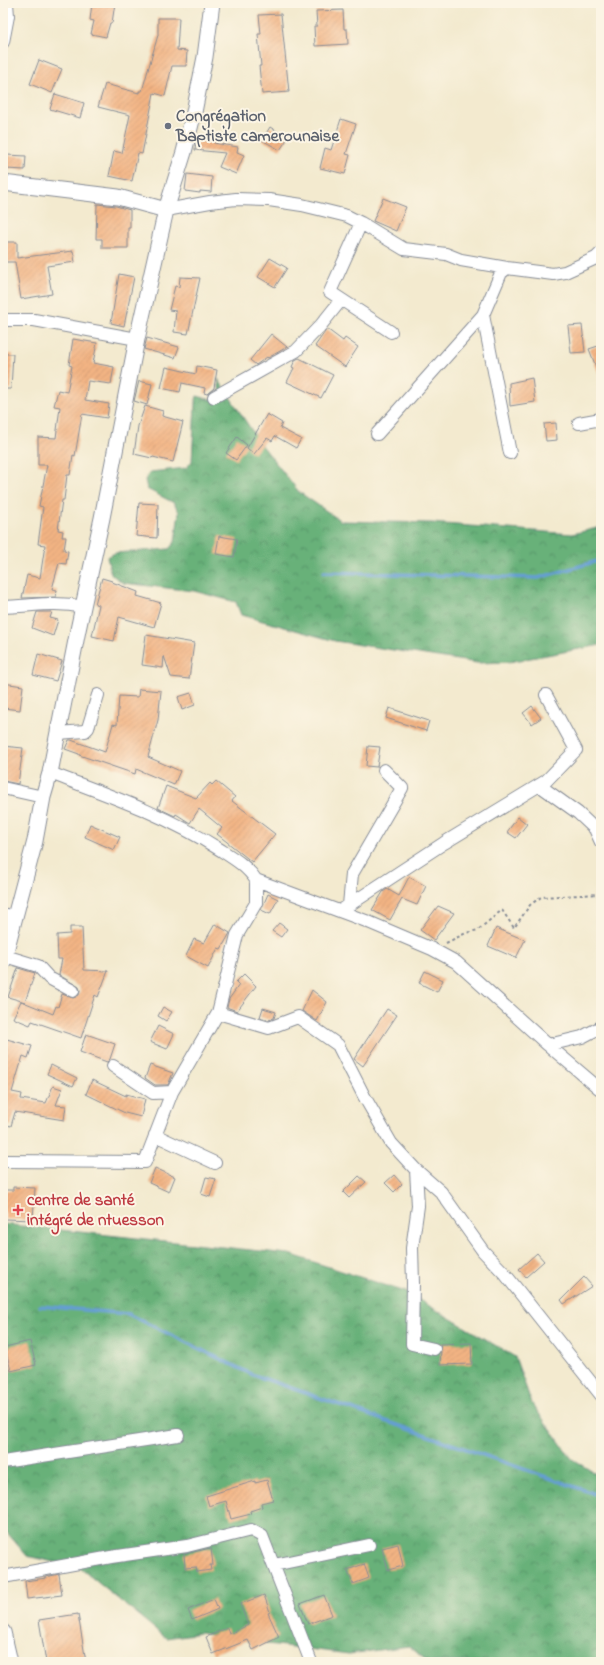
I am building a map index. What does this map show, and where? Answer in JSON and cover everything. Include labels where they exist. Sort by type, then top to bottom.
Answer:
[{"type":"street","points":[[3,42],[8,16],[7,3]]},
{"type":"street","points":[[73,991],[49,978],[38,966],[4,959],[9,916],[35,841],[84,607],[137,339],[166,210],[184,152],[194,112],[205,57],[212,3]]},
{"type":"street","points":[[3,183],[118,197],[166,210],[236,199],[269,200],[325,210],[347,216],[404,249],[446,254],[461,260],[553,274],[565,272],[596,258],[601,253]]},
{"type":"street","points":[[361,223],[330,292],[391,332]]},
{"type":"street","points":[[377,434],[483,314],[501,273],[507,268]]},
{"type":"street","points":[[214,397],[296,351],[321,325],[341,300]]},
{"type":"street","points":[[483,314],[510,453]]},
{"type":"street","points":[[3,320],[34,320],[137,339]]},
{"type":"street","points":[[579,423],[601,419]]},
{"type":"street","points":[[3,607],[42,603],[65,603],[84,607]]},
{"type":"street","points":[[58,733],[85,731],[88,728],[98,695]]},
{"type":"street","points":[[344,908],[444,843],[546,781],[576,750],[546,695]]},
{"type":"street","points":[[344,908],[352,874],[402,788],[384,770]]},
{"type":"street","points":[[3,1161],[145,1162],[172,1092],[218,1013],[237,935],[256,903],[256,880],[243,865],[176,824],[137,806],[50,773]]},
{"type":"street","points":[[539,785],[578,813],[595,829],[601,842]]},
{"type":"street","points":[[3,788],[43,797]]},
{"type":"street","points":[[256,880],[344,908],[432,949],[456,962],[467,970],[548,1045],[601,1090]]},
{"type":"street","points":[[218,1013],[269,1028],[298,1017],[338,1045],[364,1096],[391,1143],[416,1170],[441,1192],[484,1251],[505,1274],[601,1395]]},
{"type":"street","points":[[548,1045],[582,1037],[601,1027]]},
{"type":"street","points":[[112,1066],[153,1093],[172,1092]]},
{"type":"street","points":[[155,1135],[215,1163]]},
{"type":"street","points":[[416,1170],[418,1206],[412,1248],[414,1283],[412,1344],[434,1349]]},
{"type":"street","points":[[3,1462],[178,1434]]},
{"type":"street","points":[[3,1577],[103,1558],[187,1546],[251,1530],[262,1536],[311,1662]]},
{"type":"street","points":[[274,1565],[369,1545]]},
{"type":"street","points":[[3,1632],[10,1662]]},
{"type":"path","points":[[432,949],[466,933],[478,930],[502,910],[514,928],[530,905],[541,897],[601,894]]},
{"type":"green space","points":[[218,379],[260,443],[299,492],[341,521],[432,523],[572,534],[601,527],[601,645],[509,662],[477,663],[335,641],[241,615],[236,602],[194,591],[123,583],[111,574],[107,557],[115,553],[169,549],[175,542],[179,512],[174,503],[147,489],[145,480],[150,472],[186,468],[192,461],[195,404],[197,396],[212,400],[220,394]]},
{"type":"green space","points":[[3,1224],[289,1254],[406,1292],[515,1357],[532,1404],[572,1459],[601,1477],[601,1662],[428,1662],[409,1646],[349,1654],[268,1644],[200,1633],[166,1638],[80,1568],[27,1556],[3,1528]]},
{"type":"building","points":[[92,3],[115,3],[112,23],[110,23],[106,37],[91,34],[94,21],[90,20]]},
{"type":"building","points":[[343,10],[344,29],[347,29],[348,44],[315,46],[314,26],[317,26],[316,11]]},
{"type":"building","points":[[281,14],[289,92],[262,94],[259,66],[261,66],[258,34],[261,34],[259,15]]},
{"type":"building","points":[[158,18],[179,18],[177,50],[187,51],[186,66],[172,66],[165,96],[154,93],[142,154],[138,153],[132,181],[109,176],[114,151],[122,153],[130,115],[98,107],[105,84],[139,93],[139,91],[142,91],[158,35]]},
{"type":"building","points":[[39,60],[62,69],[52,93],[30,84]]},
{"type":"building","points":[[55,94],[84,103],[80,118],[50,109]]},
{"type":"building","points":[[341,119],[356,124],[346,154],[350,155],[345,174],[320,168],[325,148],[331,150]]},
{"type":"building","points":[[270,127],[288,138],[280,150],[262,140]]},
{"type":"building","points":[[196,139],[214,141],[214,143],[238,147],[237,152],[244,155],[236,174],[219,167],[225,153],[195,150]]},
{"type":"building","points":[[7,155],[26,156],[25,170],[6,169]]},
{"type":"building","points":[[187,174],[212,177],[211,192],[200,191],[200,193],[185,191]]},
{"type":"building","points":[[383,198],[406,207],[396,231],[373,221]]},
{"type":"building","points":[[97,204],[116,206],[130,210],[128,248],[102,248],[102,239],[96,239]]},
{"type":"building","points":[[3,242],[17,242],[17,258],[73,251],[75,262],[47,266],[52,294],[21,299],[15,262],[3,262]]},
{"type":"building","points":[[270,258],[287,268],[275,287],[258,277]]},
{"type":"building","points":[[119,274],[134,277],[124,326],[111,323]]},
{"type":"building","points":[[180,277],[200,278],[188,334],[174,332],[176,311],[169,310],[175,286],[179,287]]},
{"type":"building","points":[[582,325],[585,352],[571,353],[568,326]]},
{"type":"building","points":[[327,329],[343,341],[345,338],[358,347],[345,367],[315,346]]},
{"type":"building","points":[[271,334],[287,347],[268,358],[267,357],[256,365],[250,360]]},
{"type":"building","points":[[147,338],[179,347],[175,358],[144,349]]},
{"type":"building","points":[[73,339],[97,343],[93,363],[114,367],[111,384],[88,381],[85,400],[109,404],[107,418],[82,414],[75,456],[73,455],[70,475],[67,475],[64,500],[62,500],[58,530],[63,531],[62,537],[66,537],[64,550],[68,551],[66,564],[59,563],[52,589],[57,590],[56,597],[22,598],[27,575],[40,578],[45,545],[38,544],[43,507],[39,506],[47,465],[38,465],[38,437],[56,438],[60,407],[54,406],[58,390],[67,392],[72,366],[69,365]]},
{"type":"building","points":[[601,345],[601,377],[600,377],[589,349]]},
{"type":"building","points":[[3,354],[13,354],[11,389],[3,389]]},
{"type":"building","points":[[299,358],[333,375],[321,398],[287,382],[294,368],[292,367],[295,360]]},
{"type":"building","points":[[197,366],[217,370],[214,388],[207,394],[204,393],[205,388],[182,383],[180,392],[161,388],[166,367],[196,374]]},
{"type":"building","points":[[532,378],[535,402],[510,406],[509,383]]},
{"type":"building","points":[[139,381],[152,384],[147,405],[134,401]]},
{"type":"building","points":[[145,406],[163,411],[162,416],[183,422],[173,462],[134,454],[138,426]]},
{"type":"building","points":[[267,414],[282,423],[280,428],[301,439],[296,448],[275,436],[272,441],[267,438],[254,454],[247,448]]},
{"type":"building","points":[[556,423],[557,440],[546,441],[544,424]]},
{"type":"building","points":[[237,437],[247,445],[236,460],[226,453]]},
{"type":"building","points":[[139,503],[158,504],[157,538],[136,536]]},
{"type":"building","points":[[219,536],[237,539],[234,557],[216,554]]},
{"type":"building","points":[[102,578],[138,592],[137,596],[161,603],[154,627],[119,617],[114,641],[92,636],[99,605],[95,604]]},
{"type":"building","points":[[37,612],[52,612],[50,618],[58,620],[53,636],[32,628]]},
{"type":"building","points":[[146,635],[194,643],[189,679],[171,677],[164,656],[163,668],[142,665]]},
{"type":"building","points":[[38,654],[62,661],[56,681],[33,675]]},
{"type":"building","points":[[3,683],[23,686],[20,710],[3,708]]},
{"type":"building","points":[[139,689],[161,691],[158,720],[148,757],[180,771],[174,785],[136,769],[135,774],[65,749],[69,740],[71,740],[105,752],[113,724],[117,725],[119,696],[138,697]]},
{"type":"building","points":[[191,693],[195,705],[182,710],[178,697]]},
{"type":"building","points":[[532,706],[541,718],[532,724],[523,713]]},
{"type":"building","points":[[389,708],[429,721],[426,731],[386,718]]},
{"type":"building","points":[[3,746],[23,748],[18,784],[3,781]]},
{"type":"building","points":[[368,746],[380,747],[377,767],[366,766]]},
{"type":"building","points":[[216,781],[235,797],[232,801],[275,834],[252,862],[217,834],[222,828],[199,809],[190,823],[176,814],[175,816],[158,808],[166,786],[196,798],[210,783],[212,785]]},
{"type":"building","points":[[518,817],[527,824],[516,838],[507,832]]},
{"type":"building","points":[[90,824],[120,837],[114,850],[85,837]]},
{"type":"building","points":[[409,877],[426,886],[417,905],[402,899],[390,920],[372,910],[383,892],[387,889],[399,896]]},
{"type":"building","points":[[268,894],[278,899],[270,914],[261,910]]},
{"type":"building","points":[[438,906],[454,913],[434,940],[420,930]]},
{"type":"building","points":[[279,923],[287,929],[281,937],[272,931]]},
{"type":"building","points":[[215,924],[230,933],[221,949],[218,948],[208,968],[186,956],[194,939],[204,943]]},
{"type":"building","points":[[70,927],[82,927],[84,970],[108,971],[98,997],[95,995],[81,1038],[32,1021],[30,1025],[13,1018],[21,1001],[53,1014],[56,1006],[58,1007],[62,994],[73,998],[79,995],[79,987],[59,975],[62,959],[58,959],[57,935],[70,934]]},
{"type":"building","points":[[496,928],[525,940],[516,958],[488,946]]},
{"type":"building","points":[[18,968],[35,973],[25,1002],[8,997]]},
{"type":"building","points":[[425,971],[443,980],[437,992],[419,983]]},
{"type":"building","points":[[244,974],[256,986],[237,1011],[227,1007],[229,999],[239,985],[236,982]]},
{"type":"building","points":[[312,990],[327,1002],[317,1021],[302,1011]]},
{"type":"building","points":[[163,1007],[172,1012],[166,1021],[158,1016]]},
{"type":"building","points":[[263,1008],[276,1012],[274,1018],[269,1020],[260,1017]]},
{"type":"building","points":[[387,1009],[397,1015],[363,1066],[354,1059]]},
{"type":"building","points":[[158,1026],[174,1034],[167,1049],[150,1042]]},
{"type":"building","points":[[86,1034],[115,1044],[110,1059],[107,1062],[80,1052]]},
{"type":"building","points":[[3,1038],[32,1046],[28,1058],[23,1056],[12,1092],[22,1094],[21,1099],[46,1103],[53,1086],[62,1089],[56,1105],[66,1106],[64,1120],[15,1112],[11,1126],[3,1124]]},
{"type":"building","points":[[51,1065],[77,1078],[73,1086],[47,1074]]},
{"type":"building","points":[[150,1065],[173,1073],[168,1085],[155,1085],[145,1078]]},
{"type":"building","points":[[92,1080],[126,1096],[126,1094],[145,1099],[141,1117],[125,1113],[86,1094]]},
{"type":"building","points":[[155,1168],[175,1177],[169,1192],[149,1183]]},
{"type":"building","points":[[394,1175],[402,1184],[394,1192],[385,1183]]},
{"type":"building","points":[[359,1176],[366,1182],[349,1198],[343,1192]]},
{"type":"building","points":[[206,1177],[216,1179],[210,1197],[201,1194]]},
{"type":"building","points":[[13,1187],[35,1188],[33,1220],[5,1219],[5,1212],[3,1212],[3,1190],[13,1190]]},
{"type":"building","points":[[537,1253],[544,1261],[526,1277],[519,1269]]},
{"type":"building","points":[[584,1277],[592,1286],[564,1304],[561,1300]]},
{"type":"building","points":[[30,1341],[36,1365],[11,1371],[5,1347]]},
{"type":"building","points":[[471,1343],[472,1364],[440,1365],[440,1344]]},
{"type":"building","points":[[267,1480],[273,1500],[261,1503],[262,1507],[250,1511],[251,1514],[231,1519],[226,1501],[209,1506],[206,1496],[255,1481],[255,1483]]},
{"type":"building","points":[[398,1544],[403,1566],[388,1570],[382,1548]]},
{"type":"building","points":[[211,1548],[213,1565],[210,1565],[211,1570],[197,1572],[196,1567],[185,1568],[184,1554]]},
{"type":"building","points":[[364,1564],[369,1578],[353,1584],[347,1570]]},
{"type":"building","points":[[59,1574],[62,1595],[27,1599],[25,1581],[46,1578]]},
{"type":"building","points":[[264,1595],[270,1612],[268,1613],[279,1637],[253,1650],[248,1640],[213,1654],[206,1637],[227,1628],[229,1634],[248,1625],[240,1604]]},
{"type":"building","points":[[324,1595],[332,1615],[308,1624],[300,1604]]},
{"type":"building","points":[[214,1599],[218,1609],[192,1620],[188,1610]]},
{"type":"building","points":[[78,1614],[86,1662],[46,1662],[39,1620]]},
{"type":"waterway","points":[[324,572],[538,578],[601,560]]},
{"type":"waterway","points":[[40,1306],[128,1314],[251,1374],[601,1496]]},
{"type":"place","name":"Congrégation Baptiste camerounaise","points":[[168,126]]},
{"type":"place","name":"centre de santé intégré de ntuesson","points":[[18,1210]]}]
